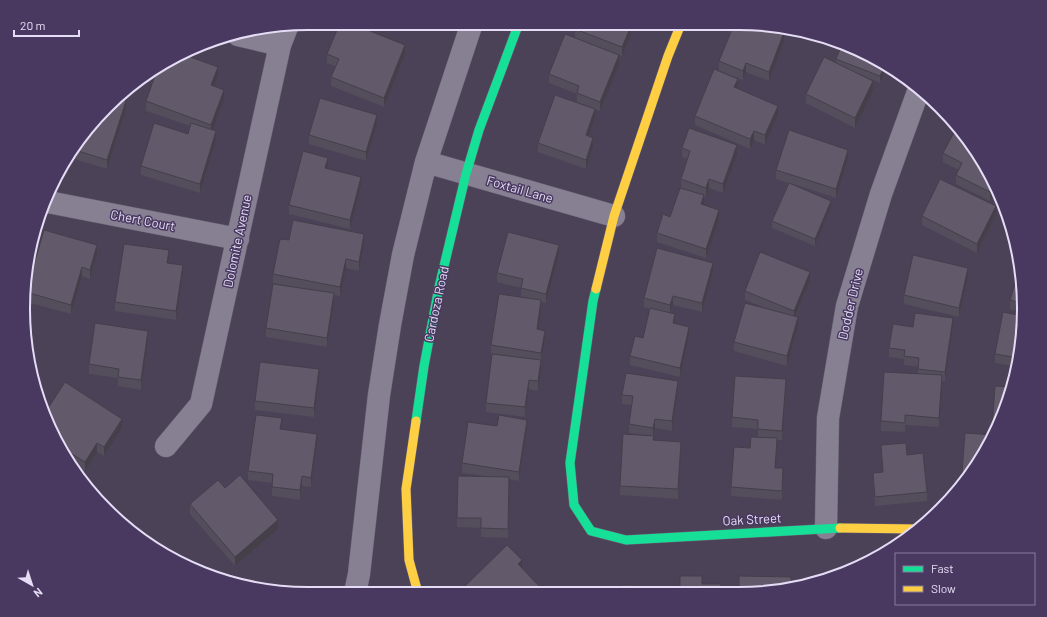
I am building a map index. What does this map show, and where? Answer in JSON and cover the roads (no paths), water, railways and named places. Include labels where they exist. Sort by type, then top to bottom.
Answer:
[{"type":"street","points":[[356,587],[380,395],[390,325],[403,255],[426,162],[470,30]]},
{"type":"street","name":"Cardoza Road","points":[[416,587],[408,560],[406,489],[424,366],[436,301],[466,174],[479,130],[515,30]]},
{"type":"street","points":[[614,216],[668,56],[679,30]]},
{"type":"street","points":[[253,35],[284,36]]},
{"type":"street","name":"Dolomite Avenue","points":[[166,446],[201,404],[284,36]]},
{"type":"street","name":"Dodder Drive","points":[[826,528],[828,418],[847,306],[881,194],[917,95]]},
{"type":"street","name":"Foxtail Lane","points":[[426,162],[614,216]]},
{"type":"street","name":"Chert Court","points":[[51,203],[238,239]]},
{"type":"street","name":"Oak Street","points":[[614,216],[593,301],[570,463],[574,505],[591,531],[626,540],[826,528],[908,529]]}]
